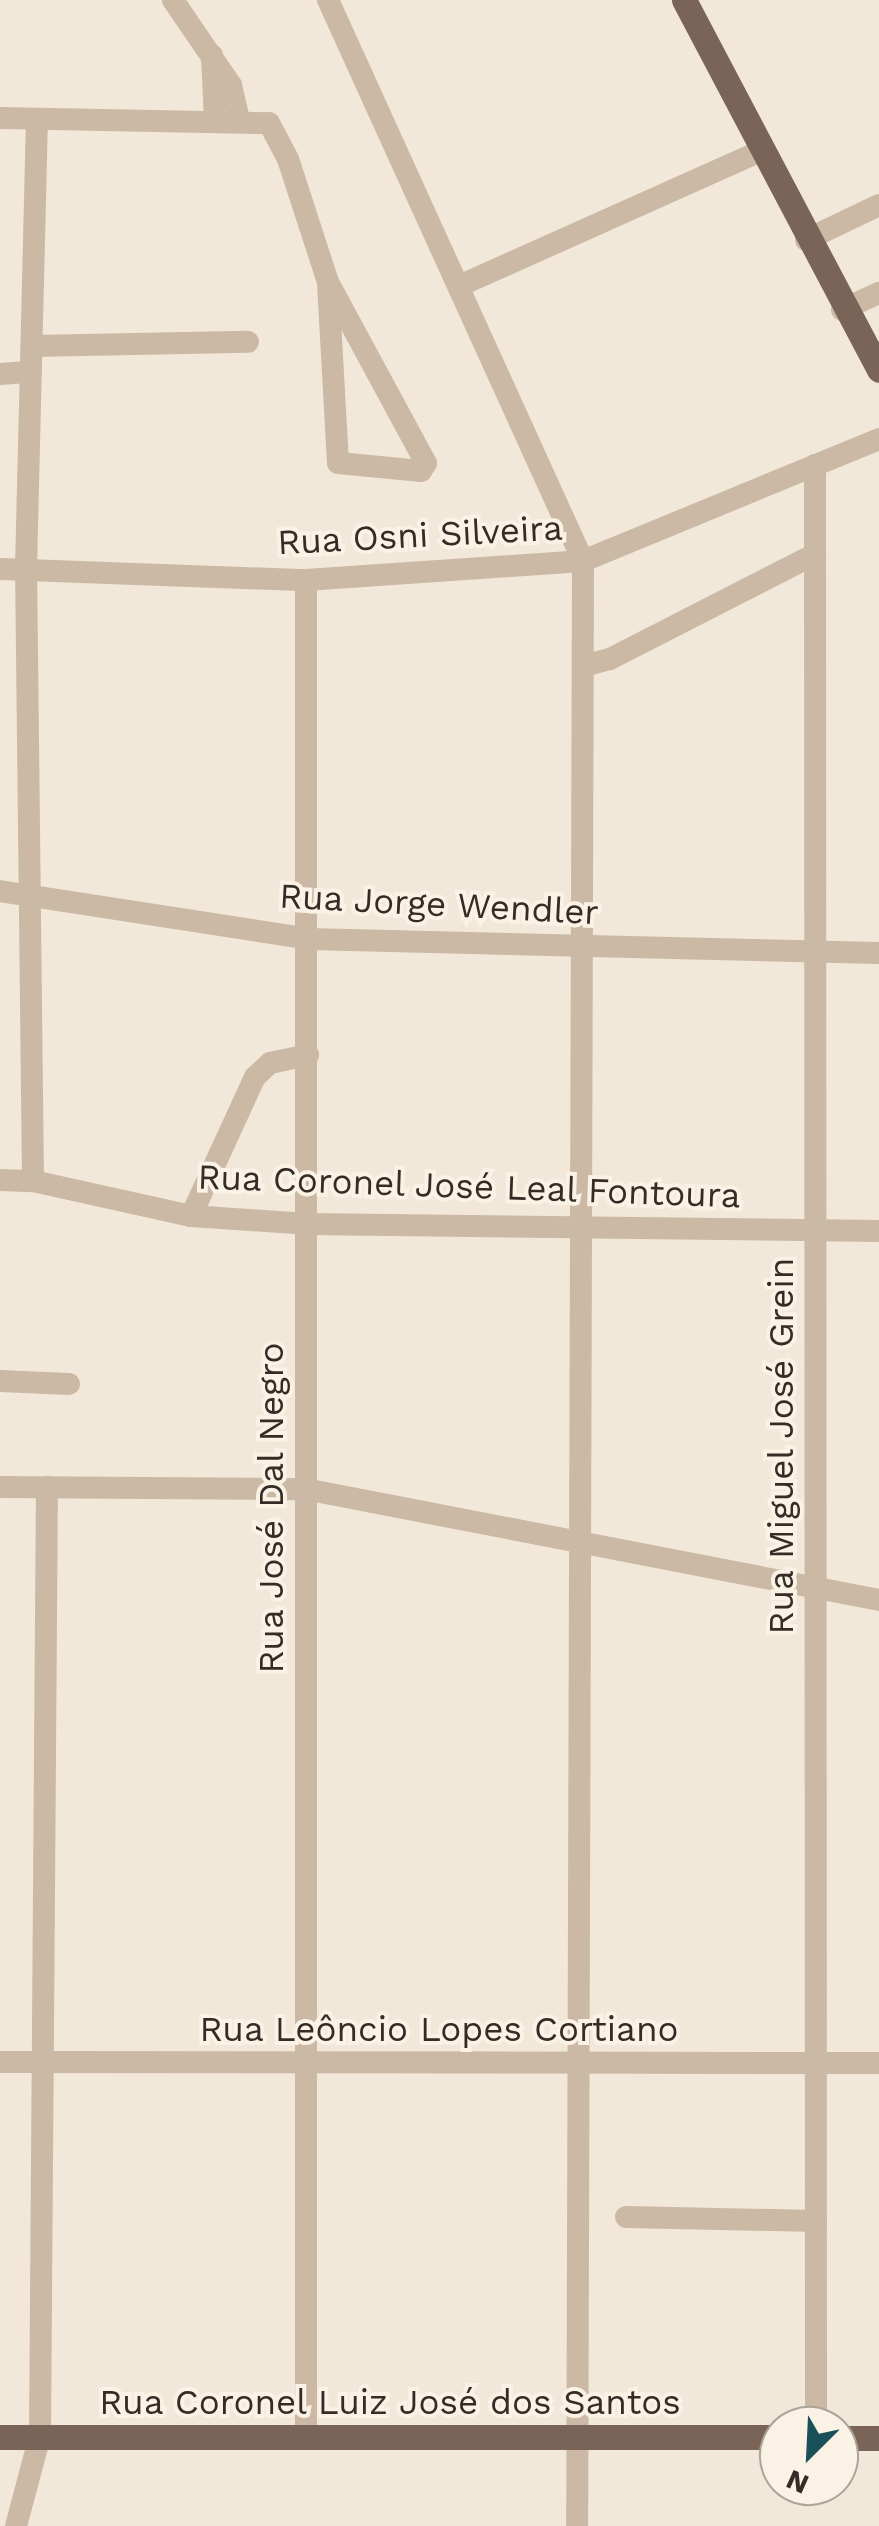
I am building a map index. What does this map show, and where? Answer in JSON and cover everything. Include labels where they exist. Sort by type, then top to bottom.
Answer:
[{"type":"main road","points":[[684,0],[842,310],[879,370]]},
{"type":"main road","name":"Rua Coronel Luiz José dos Santos","points":[[0,2436],[759,2438]]},
{"type":"street","points":[[173,0],[299,193],[328,282],[426,462],[421,471],[338,463],[328,282]]},
{"type":"street","points":[[328,0],[583,561],[577,1231],[578,2526]]},
{"type":"street","points":[[212,55],[215,121]]},
{"type":"street","points":[[0,118],[253,122]]},
{"type":"street","points":[[33,1180],[26,892],[26,568],[37,119]]},
{"type":"street","points":[[458,286],[761,151]]},
{"type":"street","points":[[806,240],[879,206]]},
{"type":"street","points":[[842,310],[879,293]]},
{"type":"street","points":[[32,346],[248,342]]},
{"type":"street","points":[[0,374],[31,372]]},
{"type":"street","name":"Rua Osni Silveira","points":[[0,569],[306,580],[583,561],[879,439]]},
{"type":"street","name":"Rua Miguel José Grein","points":[[815,465],[816,2406]]},
{"type":"street","points":[[582,666],[610,659],[815,554]]},
{"type":"street","name":"Rua José Dal Negro","points":[[306,580],[306,2437]]},
{"type":"street","name":"Rua Jorge Wendler","points":[[0,891],[26,892],[309,940],[879,953]]},
{"type":"street","points":[[191,1216],[255,1076],[270,1063],[308,1055]]},
{"type":"street","name":"Rua Coronel José Leal Fontoura","points":[[0,1180],[33,1180],[191,1216],[307,1224],[577,1231],[879,1231]]},
{"type":"street","points":[[0,1381],[70,1384]]},
{"type":"street","points":[[0,1486],[305,1488],[879,1600]]},
{"type":"street","points":[[16,2526],[40,2436],[47,1487]]},
{"type":"street","name":"Rua Leôncio Lopes Cortiano","points":[[0,2062],[879,2063]]},
{"type":"street","points":[[626,2217],[816,2221]]}]
